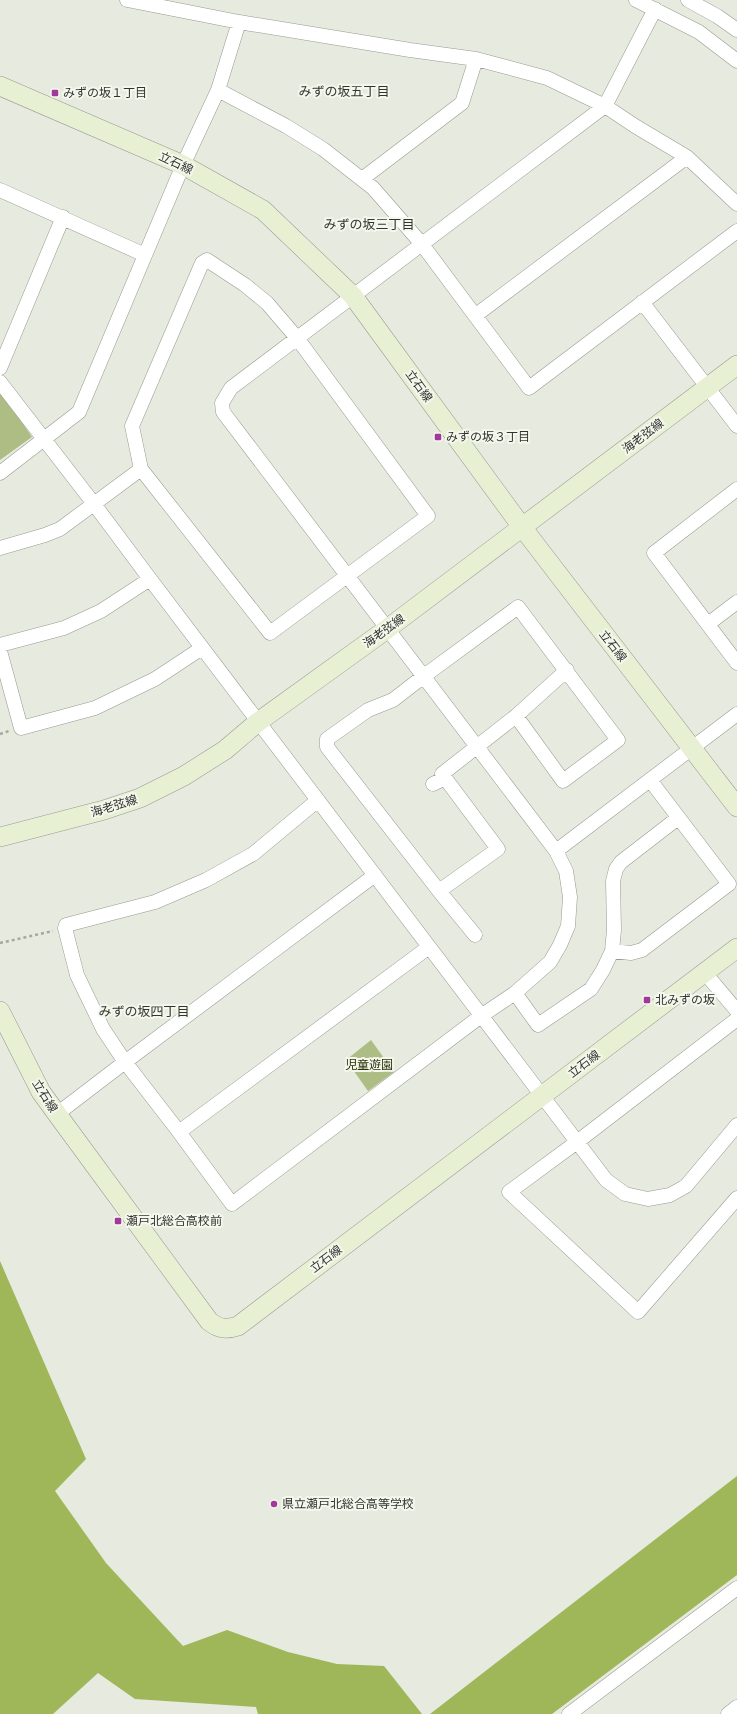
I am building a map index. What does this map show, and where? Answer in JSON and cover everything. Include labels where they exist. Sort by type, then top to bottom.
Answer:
[{"type":"street","points":[[127,0],[239,22],[410,50],[476,59],[547,78],[605,106],[687,157],[737,204]]},
{"type":"street","points":[[636,0],[699,32],[737,61]]},
{"type":"street","points":[[688,0],[717,16],[737,30]]},
{"type":"street","points":[[318,800],[253,854],[206,880],[156,902],[66,925],[65,928],[77,975],[103,1029],[124,1062],[180,1132],[232,1204],[481,1016],[515,993],[550,962],[568,926],[570,897],[566,871],[556,851],[478,746],[387,629],[348,575],[223,412],[222,403],[231,388],[421,243],[605,106],[655,9]]},
{"type":"street","points":[[0,473],[78,412],[183,165],[218,90],[239,22]]},
{"type":"street","points":[[362,179],[462,103],[476,59]]},
{"type":"street","name":"立石線","points":[[0,86],[183,165],[263,210],[353,296],[522,527],[737,807]]},
{"type":"street","points":[[218,90],[286,126],[323,149],[373,188],[421,243],[529,388],[737,230]]},
{"type":"street","points":[[476,316],[687,157]]},
{"type":"street","points":[[0,190],[145,254]]},
{"type":"street","points":[[0,368],[62,217]]},
{"type":"street","points":[[207,260],[245,285],[267,303],[297,338],[428,516],[270,633],[141,469],[132,426],[202,264],[207,260]]},
{"type":"street","points":[[642,302],[737,426]]},
{"type":"street","name":"海老弦線","points":[[0,837],[104,810],[140,798],[184,776],[219,753],[258,722],[387,629],[737,365]]},
{"type":"street","points":[[0,382],[606,1180],[625,1194],[648,1199],[670,1195],[686,1186],[737,1124]]},
{"type":"street","points":[[0,548],[60,529],[141,469]]},
{"type":"street","points":[[737,489],[654,553],[737,663]]},
{"type":"street","points":[[0,645],[64,628],[101,611],[150,580]]},
{"type":"street","points":[[708,624],[737,602]]},
{"type":"street","points":[[475,935],[438,891],[327,747],[327,739],[368,710],[394,700],[518,606],[618,740],[563,782],[516,716]]},
{"type":"street","points":[[0,651],[21,728],[95,708],[155,680],[202,648]]},
{"type":"street","points":[[438,891],[498,849],[439,781],[442,774],[516,716],[567,670]]},
{"type":"street","points":[[556,851],[693,749],[737,714]]},
{"type":"street","points":[[612,951],[631,953],[642,950],[728,884],[650,780]]},
{"type":"street","points":[[515,993],[538,1025],[591,989],[603,970],[612,951],[614,930],[613,881],[616,869],[621,862],[678,818]]},
{"type":"street","points":[[57,1114],[124,1062],[375,875]]},
{"type":"street","points":[[180,1132],[429,947]]},
{"type":"street","name":"立石線","points":[[0,1012],[41,1092],[209,1321],[219,1328],[229,1328],[238,1326],[737,948]]},
{"type":"street","points":[[705,973],[737,1011]]},
{"type":"street","points":[[737,1019],[577,1142],[509,1192],[638,1312],[737,1198]]},
{"type":"street","points":[[569,1714],[737,1588]]},
{"type":"street","points":[[728,1714],[737,1707]]},
{"type":"path","points":[[0,943],[65,928]]},
{"type":"green space","points":[[0,391],[32,437],[0,460]]},
{"type":"green space","name":"児童遊園","points":[[371,1040],[394,1072],[368,1091],[346,1060]]},
{"type":"green space","points":[[0,1261],[86,1459],[55,1491],[106,1563],[183,1646],[227,1630],[288,1652],[337,1664],[384,1666],[422,1714],[258,1714],[256,1707],[135,1699],[98,1673],[53,1714],[0,1714]]},
{"type":"green space","points":[[737,1476],[737,1575],[552,1714],[430,1714]]},
{"type":"place","name":"みずの坂１丁目","points":[[55,93]]},
{"type":"place","name":"みずの坂３丁目","points":[[438,437]]},
{"type":"place","name":"北みずの坂","points":[[647,1000]]},
{"type":"place","name":"瀬戸北総合高校前","points":[[118,1221]]},
{"type":"place","name":"県立瀬戸北総合高等学校","points":[[274,1504]]},
{"type":"district","name":"みずの坂五丁目","points":[[344,91]]},
{"type":"district","name":"みずの坂三丁目","points":[[369,224]]},
{"type":"district","name":"みずの坂四丁目","points":[[144,1011]]}]
